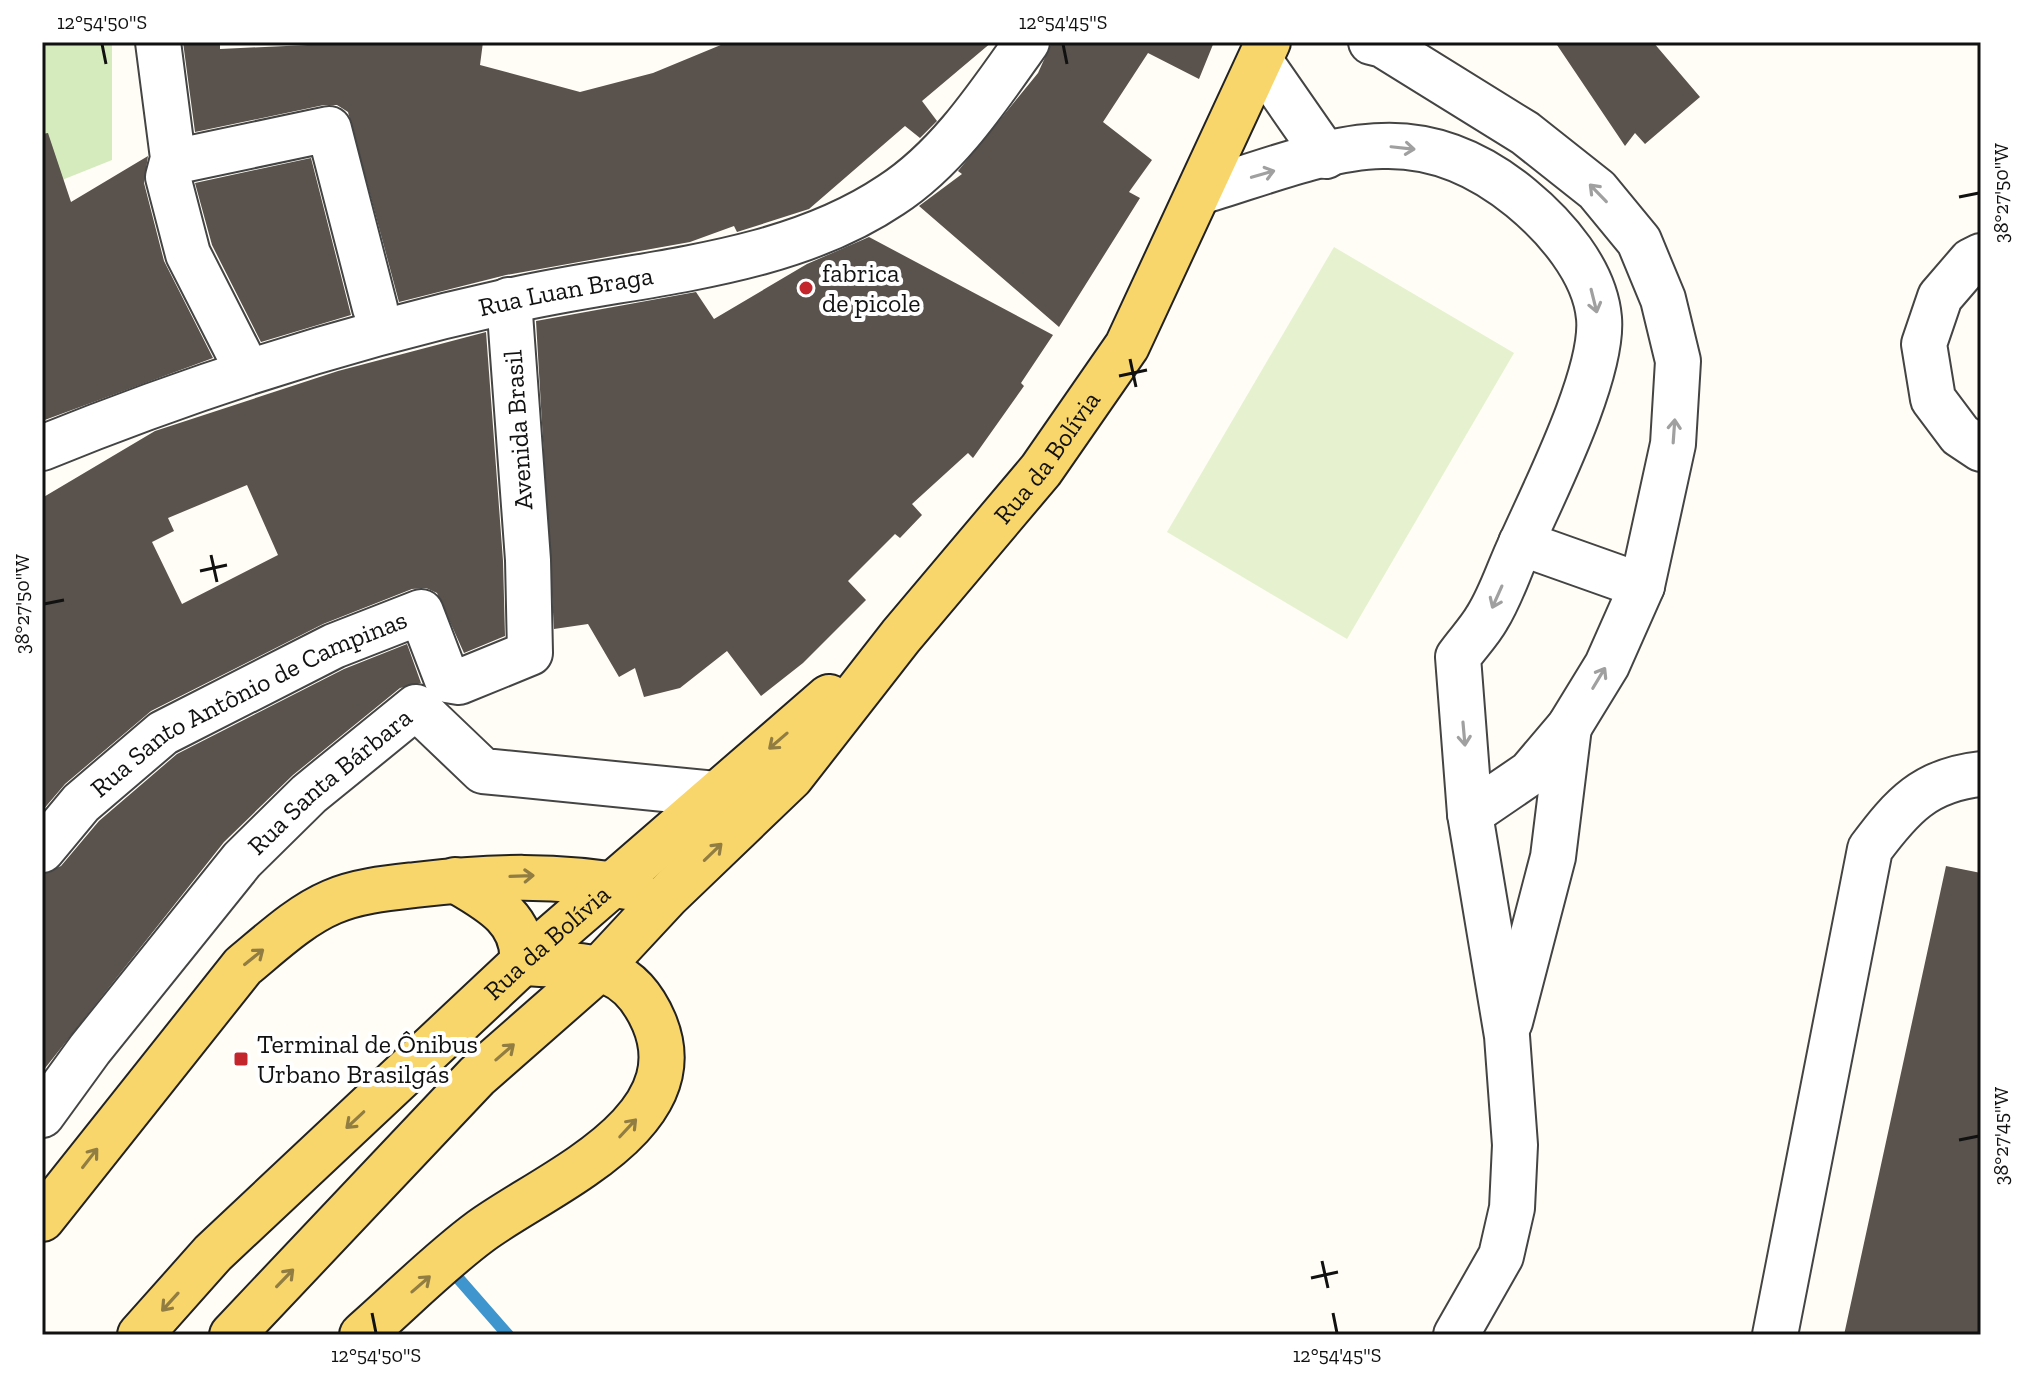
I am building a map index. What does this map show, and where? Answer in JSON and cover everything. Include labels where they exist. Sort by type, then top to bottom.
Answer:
[{"type":"main road","name":"Rua da Bolívia","points":[[232,1335],[477,1076],[600,968],[668,895],[791,777],[901,636],[1041,470],[1127,346],[1264,51]]},
{"type":"main road","name":"Rua da Bolívia","points":[[140,1335],[213,1253],[522,963],[901,636]]},
{"type":"main road","points":[[42,1219],[243,966],[282,934],[332,902],[387,888],[531,875],[614,884],[668,895]]},
{"type":"main road","points":[[362,1335],[481,1232],[606,1150],[633,1124],[663,1069],[660,1036],[645,1001],[625,978],[600,968],[522,963],[519,931],[507,915],[455,880]]},
{"type":"street","points":[[158,42],[173,162],[168,177],[188,254],[239,354]]},
{"type":"street","name":"Rua Luan Braga","points":[[42,448],[132,411],[356,340],[509,300],[729,258],[840,224],[891,195],[922,171],[978,111],[1027,42]]},
{"type":"street","points":[[1378,43],[1525,133],[1597,190],[1639,241],[1663,299],[1678,361],[1673,444],[1642,586],[1607,665],[1569,727],[1530,773],[1470,814]]},
{"type":"street","points":[[1264,51],[1326,156]]},
{"type":"street","points":[[173,162],[329,129],[375,308]]},
{"type":"street","points":[[1200,192],[1326,156],[1382,146],[1460,158],[1503,183],[1543,216],[1569,248],[1591,287],[1599,318],[1595,357],[1563,450],[1488,617],[1458,657],[1470,814],[1507,1036],[1515,1145],[1512,1208],[1501,1256],[1456,1335]]},
{"type":"street","points":[[1981,256],[1971,261],[1940,297],[1924,344],[1933,399],[1960,435],[1981,449]]},
{"type":"street","name":"Avenida Brasil","points":[[509,300],[528,560]]},
{"type":"street","points":[[1521,543],[1642,586]]},
{"type":"street","name":"Rua Santo Antônio de Campinas","points":[[42,850],[81,803],[163,733],[334,646],[421,612],[447,680],[459,682],[530,653],[528,560]]},
{"type":"street","name":"Rua Santa Bárbara","points":[[42,1115],[90,1049],[242,860],[309,794],[416,707],[483,771],[715,794]]},
{"type":"street","points":[[1507,1036],[1553,857],[1569,727]]},
{"type":"street","points":[[1775,1335],[1870,849],[1896,813],[1925,789],[1981,774]]},
{"type":"green space","points":[[42,42],[112,42],[112,160],[42,188]]},
{"type":"green space","points":[[1334,247],[1514,353],[1347,639],[1167,532]]},
{"type":"building","points":[[183,42],[220,42],[220,49],[372,42],[483,42],[480,65],[580,92],[653,73],[728,42],[992,42],[922,101],[937,121],[920,138],[905,126],[809,209],[737,232],[734,226],[690,242],[506,275],[399,302],[348,112],[337,105],[324,105],[195,132]]},
{"type":"building","points":[[1052,42],[1214,42],[1199,79],[1148,53],[1103,122],[1152,160],[1129,192],[1140,198],[1059,327],[919,206],[962,174],[958,171],[1038,73]]},
{"type":"building","points":[[1555,42],[1653,42],[1700,97],[1645,144],[1635,133],[1625,146]]},
{"type":"building","points":[[48,133],[71,202],[148,156],[144,183],[164,261],[213,358],[42,421],[42,134]]},
{"type":"building","points":[[311,158],[351,315],[261,342],[212,245],[195,183]]},
{"type":"building","points":[[869,237],[1053,335],[1021,383],[1024,386],[973,458],[968,453],[912,504],[922,515],[900,538],[895,534],[848,581],[866,600],[803,663],[761,696],[727,651],[680,688],[644,697],[635,668],[619,677],[588,624],[554,629],[536,321],[696,292],[714,319],[807,264]]},
{"type":"building","points":[[486,332],[503,561],[505,636],[464,653],[437,593],[426,588],[412,589],[323,624],[151,711],[65,784],[42,811],[42,498],[155,431],[338,371]],"holes":[[[247,485],[278,555],[182,604],[152,542],[174,531],[168,518]]]},
{"type":"building","points":[[407,644],[421,683],[400,688],[293,775],[224,842],[42,1072],[42,874],[61,866],[99,821],[177,754],[344,669]]},
{"type":"building","points":[[1946,866],[1981,873],[1981,1335],[1844,1335]]},
{"type":"waterway","points":[[458,1278],[508,1335]]},
{"type":"place","name":"fabrica de picole","points":[[806,288]]},
{"type":"place","name":"Terminal de Ônibus Urbano Brasilgás","points":[[241,1059]]}]
